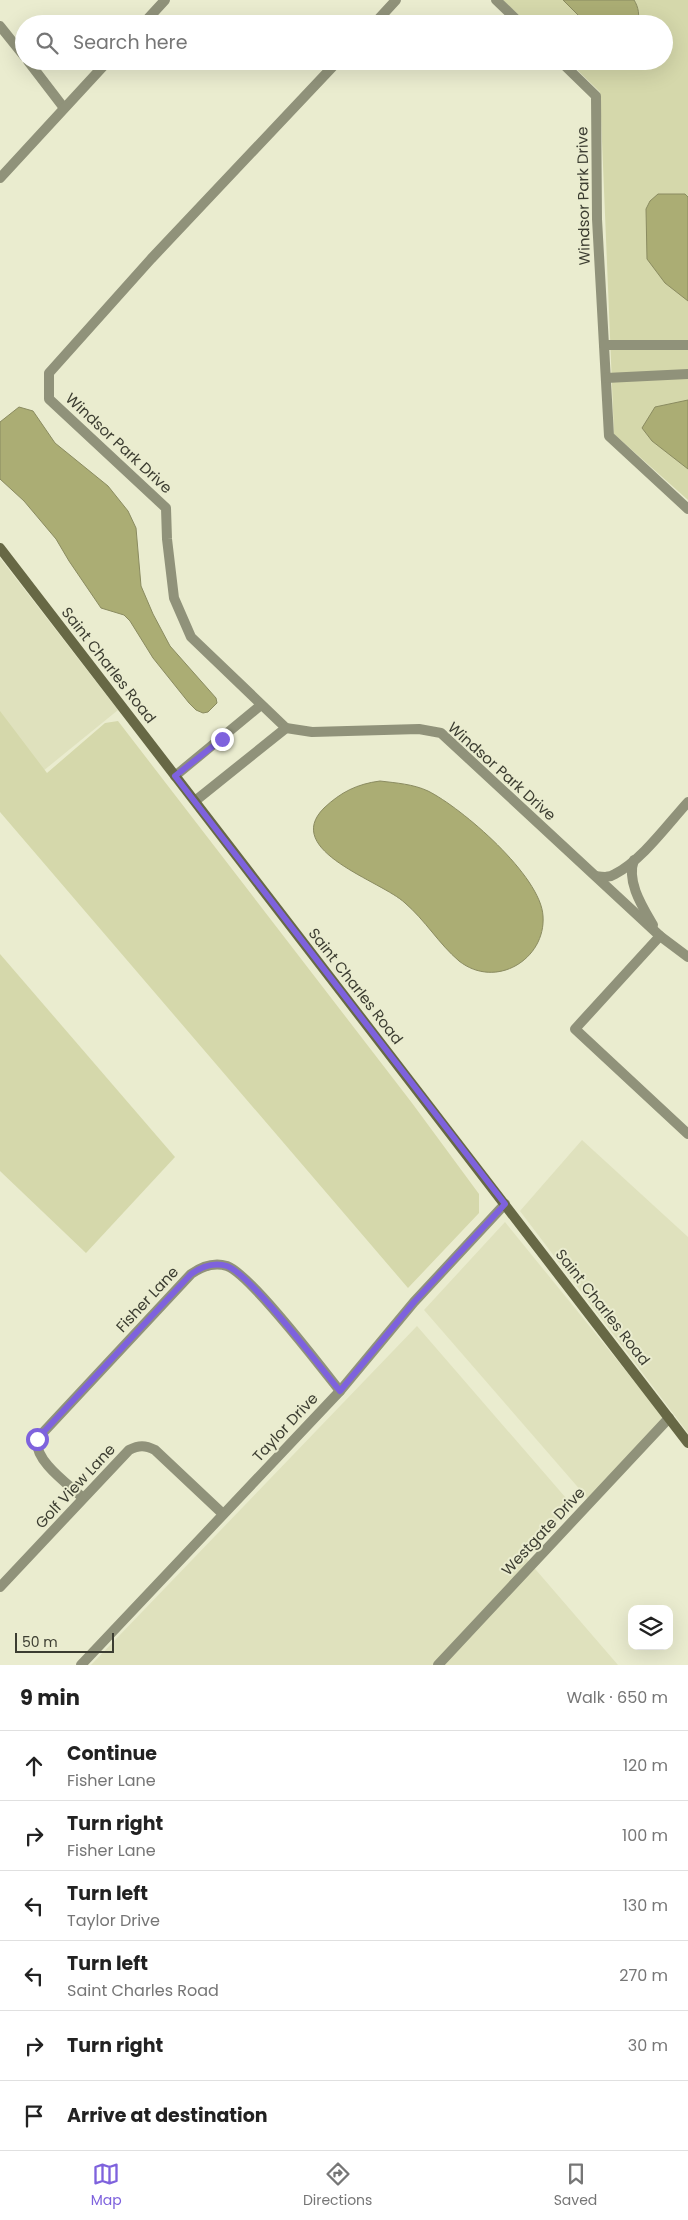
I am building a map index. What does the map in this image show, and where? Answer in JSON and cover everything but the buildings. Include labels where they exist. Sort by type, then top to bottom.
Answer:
[{"type":"street","points":[[151,15],[165,0]]},
{"type":"street","points":[[382,15],[396,0]]},
{"type":"street","points":[[496,0],[512,15]]},
{"type":"street","points":[[0,26],[15,45]]},
{"type":"street","points":[[35,70],[64,108]]},
{"type":"street","points":[[0,178],[100,70]]},
{"type":"street","name":"Windsor Park Drive","points":[[329,70],[157,252],[49,373],[49,399],[166,508],[167,539],[174,598],[191,637],[286,728],[312,732],[419,729],[441,733],[660,936],[688,957]]},
{"type":"street","name":"Windsor Park Drive","points":[[569,70],[596,96],[597,219],[609,436],[688,509]]},
{"type":"street","points":[[604,345],[688,345]]},
{"type":"street","points":[[606,378],[688,374]]},
{"type":"street","name":"Saint Charles Road","points":[[0,548],[688,1443]]},
{"type":"street","points":[[175,776],[261,706]]},
{"type":"street","points":[[195,801],[286,728]]},
{"type":"street","points":[[596,876],[606,878],[615,874],[634,860],[688,802]]},
{"type":"street","points":[[634,860],[630,869],[630,878],[660,936],[575,1029],[688,1134]]},
{"type":"street","name":"Taylor Drive","points":[[81,1665],[340,1391],[414,1302],[505,1204]]},
{"type":"street","name":"Fisher Lane","points":[[83,1498],[41,1458],[36,1448],[37,1439],[191,1274],[204,1266],[226,1266],[247,1280],[340,1391]]},
{"type":"street","name":"Westgate Drive","points":[[438,1665],[669,1418]]},
{"type":"street","name":"Golf View Lane","points":[[2,1582],[129,1450],[137,1446],[145,1446],[155,1450],[223,1514]]},
{"type":"shaded area","points":[[503,0],[688,0],[688,500],[614,434],[600,92],[577,70],[673,70],[673,15],[519,15]]},
{"type":"shaded area","points":[[563,0],[634,0],[639,15],[578,15]]},
{"type":"shaded area","points":[[658,194],[685,194],[688,197],[688,301],[665,283],[647,259],[646,209],[650,201]]},
{"type":"shaded area","points":[[688,400],[688,469],[652,441],[642,428],[655,407]]},
{"type":"shaded area","points":[[19,407],[33,411],[55,443],[108,486],[128,511],[136,528],[141,586],[170,646],[216,698],[217,703],[208,712],[203,713],[196,710],[189,703],[153,658],[130,621],[124,615],[101,608],[56,539],[24,501],[0,479],[0,422]]},
{"type":"shaded area","points":[[0,558],[118,710],[0,806]]},
{"type":"shaded area","points":[[0,711],[47,773],[105,723],[118,721],[412,1103],[479,1194],[479,1213],[408,1288],[0,812]]},
{"type":"shaded area","points":[[380,781],[416,787],[428,791],[443,800],[479,827],[498,845],[529,882],[539,900],[543,916],[542,931],[536,945],[527,957],[516,966],[503,971],[488,972],[473,969],[459,961],[405,903],[340,863],[325,851],[315,838],[314,824],[324,808],[337,797],[350,790],[364,784]]},
{"type":"shaded area","points":[[0,954],[175,1157],[86,1253],[0,1171]]},
{"type":"shaded area","points":[[582,1140],[688,1237],[688,1433],[520,1211]]},
{"type":"shaded area","points":[[505,1222],[665,1419],[589,1500],[424,1310]]},
{"type":"shaded area","points":[[417,1326],[572,1505],[524,1556],[618,1665],[91,1665]]},
{"type":"route","points":[[37,1439],[41,1432],[191,1274],[204,1266],[226,1266],[247,1280],[340,1391],[414,1302],[505,1204],[175,776],[222,739]]}]
